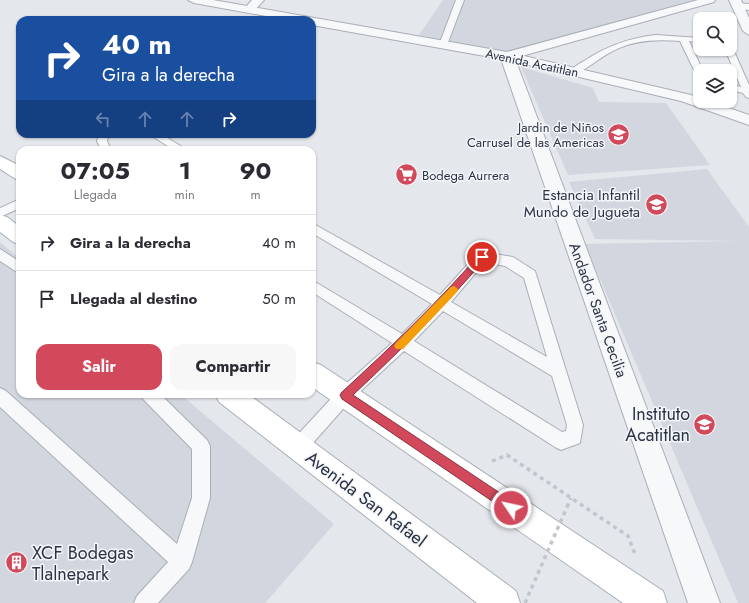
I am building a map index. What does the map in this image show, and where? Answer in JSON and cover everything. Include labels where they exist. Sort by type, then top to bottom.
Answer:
[{"type":"main road","points":[[0,161],[16,171]]},
{"type":"main road","points":[[0,222],[16,234]]},
{"type":"main road","points":[[316,375],[651,603]]},
{"type":"main road","name":"Avenida San Rafael","points":[[233,398],[504,603]]},
{"type":"street","points":[[194,0],[287,16]]},
{"type":"street","points":[[250,9],[258,0]]},
{"type":"street","points":[[508,56],[710,0]]},
{"type":"street","points":[[742,9],[749,31]]},
{"type":"street","name":"Avenida Acatitlan","points":[[316,22],[508,56],[686,98],[749,120]]},
{"type":"street","name":"Andador Santa Cecilia","points":[[508,56],[704,603]]},
{"type":"lane","points":[[443,45],[460,0]]},
{"type":"lane","points":[[574,72],[612,47],[630,41],[650,37],[693,39]]},
{"type":"lane","points":[[683,38],[695,64]]},
{"type":"lane","points":[[732,56],[748,93]]},
{"type":"lane","points":[[737,89],[748,93]]},
{"type":"lane","points":[[161,138],[175,146]]},
{"type":"lane","points":[[0,213],[16,205]]},
{"type":"lane","points":[[316,229],[559,372]]},
{"type":"lane","points":[[0,254],[16,265]]},
{"type":"lane","points":[[298,447],[345,395],[404,342],[442,304],[482,257],[508,261],[530,275],[575,425],[574,437],[561,441],[404,342],[316,287]]},
{"type":"lane","points":[[0,396],[182,562]]},
{"type":"lane","points":[[144,603],[182,562],[201,498],[201,446],[152,398]]},
{"type":"path","points":[[460,473],[507,455],[628,536],[637,559]]},
{"type":"path","points":[[525,603],[572,498]]},
{"type":"shaded area","points":[[443,0],[695,0],[509,53],[419,35]]},
{"type":"shaded area","name":"Jardin de Niños Carrusel de las Americas","points":[[521,67],[593,88],[599,102],[666,103],[710,165],[568,175]]},
{"type":"shaded area","name":"Instituto Acatitlan","points":[[707,169],[749,227],[749,603],[738,603],[585,244],[740,241],[595,239],[569,182]]},
{"type":"shaded area","points":[[0,242],[16,256],[16,398],[185,398],[334,524],[265,603],[0,603]]},
{"type":"slow traffic","points":[[399,346],[442,304],[454,289]]},
{"type":"place","name":"Jardin de Niños Carrusel de las Americas","points":[[619,134]]},
{"type":"place","name":"Bodega Aurrera","points":[[406,175]]},
{"type":"place","name":"Estancia Infantil Mundo de Jugueta","points":[[656,204]]},
{"type":"place","name":"Instituto Acatitlan","points":[[705,424]]},
{"type":"place","name":"XCF Bodegas Tlalnepark","points":[[16,563]]},
{"type":"route","points":[[482,257],[442,304],[404,342],[345,395],[511,508]]}]
